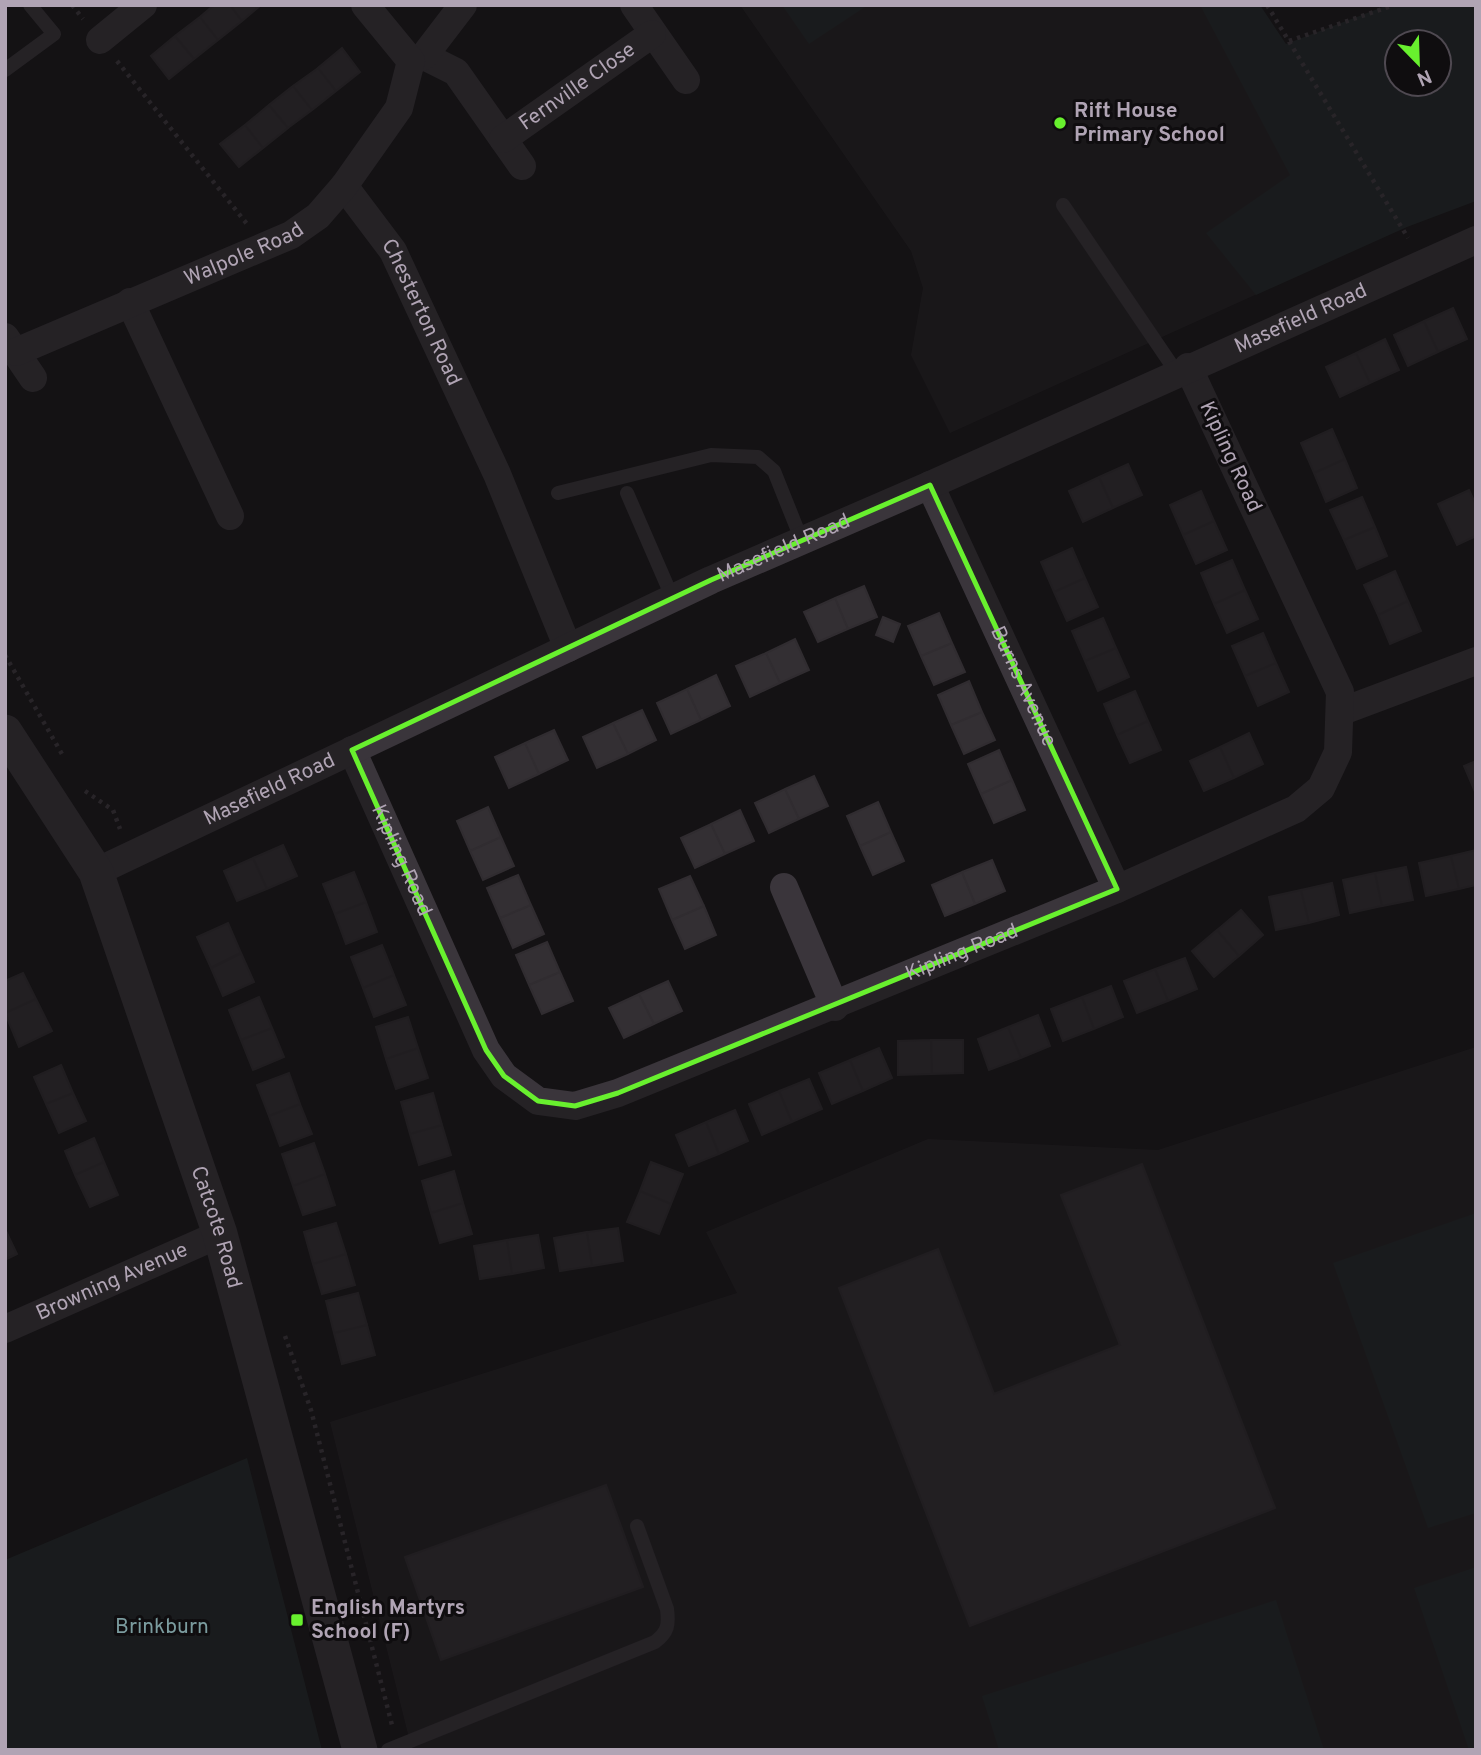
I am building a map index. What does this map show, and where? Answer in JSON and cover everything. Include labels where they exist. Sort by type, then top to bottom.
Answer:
[{"type":"street","points":[[100,40],[143,5]]},
{"type":"street","points":[[365,5],[418,58]]},
{"type":"street","points":[[344,186],[399,108],[418,58],[463,5]]},
{"type":"street","name":"Fernville Close","points":[[634,5],[686,80]]},
{"type":"street","name":"Fernville Close","points":[[503,139],[652,34]]},
{"type":"street","name":"Fernville Close","points":[[418,58],[456,72],[522,166]]},
{"type":"street","name":"Walpole Road","points":[[33,378],[11,345],[130,302],[291,235],[318,216],[344,186]]},
{"type":"street","name":"Chesterton Road","points":[[344,186],[393,251],[497,474],[568,648]]},
{"type":"street","name":"Masefield Road","points":[[96,872],[673,599],[1476,240]]},
{"type":"street","points":[[130,302],[230,516]]},
{"type":"street","name":"Kipling Road","points":[[352,750],[486,1050],[504,1076],[538,1101],[575,1105],[618,1093],[835,1007],[1117,889],[1296,809],[1321,788],[1338,752],[1340,692],[1182,370]]},
{"type":"street","name":"Burns Avenue","points":[[930,485],[1117,889]]},
{"type":"street","points":[[1340,712],[1476,661]]},
{"type":"street","name":"Catcote Road","points":[[5,732],[96,872],[220,1234],[360,1750]]},
{"type":"street","points":[[784,887],[835,1007]]},
{"type":"street","name":"Browning Avenue","points":[[5,1329],[220,1234]]},
{"type":"lane","points":[[5,70],[54,34],[30,5]]},
{"type":"lane","points":[[1063,205],[1182,370]]},
{"type":"lane","points":[[558,493],[711,455],[758,457],[774,471],[802,541]]},
{"type":"lane","points":[[627,493],[673,599]]},
{"type":"lane","points":[[388,1750],[655,1642],[662,1636],[669,1621],[667,1609],[637,1526]]},
{"type":"path","points":[[72,5],[265,246]]},
{"type":"path","points":[[1267,5],[1422,262]]},
{"type":"path","points":[[1289,41],[1394,5]]},
{"type":"highlighted area","points":[[930,485],[1117,889],[618,1093],[575,1106],[538,1101],[504,1076],[486,1050],[352,750],[711,580]]},
{"type":"shaded area","name":"Rift House Primary School","points":[[740,5],[1223,5],[1374,241],[950,433],[911,355],[923,288],[911,251]]},
{"type":"shaded area","points":[[1476,1047],[1476,1750],[412,1750],[330,1422],[737,1293],[706,1232],[928,1139],[1158,1150]]},
{"type":"green space","points":[[782,5],[868,5],[809,44]]},
{"type":"green space","points":[[1200,5],[1260,5],[1286,44],[1388,5],[1476,5],[1476,201],[1407,227],[1256,295],[1206,233],[1290,175]]},
{"type":"green space","points":[[1476,1213],[1476,1513],[1428,1528],[1333,1263]]},
{"type":"green space","name":"Brinkburn","points":[[247,1458],[322,1750],[5,1750],[5,1560]]},
{"type":"green space","points":[[1476,1567],[1476,1750],[1469,1750],[1414,1588]]},
{"type":"green space","points":[[1276,1600],[1324,1750],[999,1750],[982,1696]]},
{"type":"building","points":[[214,5],[230,5],[242,21],[218,40],[200,17]]},
{"type":"building","points":[[230,5],[261,5],[242,21]]},
{"type":"building","points":[[200,17],[218,40],[194,59],[175,36]]},
{"type":"building","points":[[175,36],[194,59],[169,79],[151,56]]},
{"type":"building","points":[[342,48],[360,72],[336,91],[318,68]]},
{"type":"building","points":[[318,68],[336,91],[312,110],[293,86]]},
{"type":"building","points":[[293,86],[312,110],[288,128],[269,105]]},
{"type":"building","points":[[269,105],[288,128],[263,148],[245,125]]},
{"type":"building","points":[[245,125],[263,148],[239,167],[220,144]]},
{"type":"building","points":[[1453,308],[1467,339],[1438,352],[1424,321]]},
{"type":"building","points":[[1424,321],[1438,352],[1408,366],[1394,335]]},
{"type":"building","points":[[1385,339],[1399,370],[1370,383],[1356,353]]},
{"type":"building","points":[[1356,353],[1370,383],[1340,397],[1326,367]]},
{"type":"building","points":[[1332,429],[1345,459],[1314,473],[1301,443]]},
{"type":"building","points":[[1345,459],[1357,488],[1326,502],[1314,473]]},
{"type":"building","points":[[1128,464],[1142,495],[1113,508],[1099,477]]},
{"type":"building","points":[[1099,477],[1113,508],[1083,522],[1069,491]]},
{"type":"building","points":[[1469,490],[1476,505],[1476,536],[1457,545],[1438,504]]},
{"type":"building","points":[[1201,491],[1214,521],[1183,535],[1170,505]]},
{"type":"building","points":[[1362,497],[1375,527],[1344,540],[1330,510]]},
{"type":"building","points":[[1214,521],[1227,550],[1196,564],[1183,535]]},
{"type":"building","points":[[1375,527],[1387,556],[1357,569],[1344,540]]},
{"type":"building","points":[[1072,548],[1085,578],[1054,592],[1041,562]]},
{"type":"building","points":[[1232,560],[1245,590],[1214,604],[1201,573]]},
{"type":"building","points":[[1395,571],[1408,601],[1378,615],[1364,585]]},
{"type":"building","points":[[1085,578],[1098,607],[1067,621],[1054,592]]},
{"type":"building","points":[[864,586],[877,617],[848,629],[835,598]]},
{"type":"building","points":[[1245,590],[1258,619],[1227,633],[1214,604]]},
{"type":"building","points":[[835,598],[848,629],[818,642],[804,612]]},
{"type":"building","points":[[1408,601],[1421,631],[1390,644],[1378,615]]},
{"type":"building","points":[[939,613],[952,643],[921,656],[908,626]]},
{"type":"building","points":[[883,617],[900,624],[893,642],[876,635]]},
{"type":"building","points":[[1103,618],[1116,648],[1085,661],[1072,631]]},
{"type":"building","points":[[1263,633],[1276,663],[1245,676],[1232,646]]},
{"type":"building","points":[[795,639],[809,670],[780,683],[766,653]]},
{"type":"building","points":[[952,643],[965,672],[934,685],[921,656]]},
{"type":"building","points":[[1116,648],[1129,677],[1098,691],[1085,661]]},
{"type":"building","points":[[766,653],[780,683],[750,697],[736,666]]},
{"type":"building","points":[[1276,663],[1289,692],[1258,706],[1245,676]]},
{"type":"building","points":[[716,675],[730,706],[701,720],[687,689]]},
{"type":"building","points":[[969,681],[982,712],[951,725],[938,695]]},
{"type":"building","points":[[687,689],[701,720],[671,734],[657,703]]},
{"type":"building","points":[[1135,691],[1148,721],[1117,735],[1104,704]]},
{"type":"building","points":[[642,710],[656,740],[628,754],[613,723]]},
{"type":"building","points":[[982,712],[995,740],[964,754],[951,725]]},
{"type":"building","points":[[1148,721],[1161,750],[1130,763],[1117,735]]},
{"type":"building","points":[[613,723],[628,754],[597,768],[583,737]]},
{"type":"building","points":[[554,730],[568,760],[539,774],[525,743]]},
{"type":"building","points":[[1249,733],[1263,764],[1234,778],[1220,747]]},
{"type":"building","points":[[525,743],[539,774],[509,788],[495,757]]},
{"type":"building","points":[[1220,747],[1234,778],[1204,791],[1190,761]]},
{"type":"building","points":[[999,750],[1012,780],[981,794],[968,764]]},
{"type":"building","points":[[1476,761],[1476,794],[1464,766]]},
{"type":"building","points":[[814,776],[828,806],[799,819],[785,789]]},
{"type":"building","points":[[1012,780],[1025,810],[994,823],[981,794]]},
{"type":"building","points":[[785,789],[799,819],[769,833],[755,803]]},
{"type":"building","points":[[878,802],[891,832],[860,846],[847,816]]},
{"type":"building","points":[[488,807],[501,837],[470,851],[457,821]]},
{"type":"building","points":[[740,810],[754,841],[725,854],[711,824]]},
{"type":"building","points":[[711,824],[725,854],[695,868],[681,838]]},
{"type":"building","points":[[891,832],[904,861],[873,875],[860,846]]},
{"type":"building","points":[[501,837],[514,866],[483,880],[470,851]]},
{"type":"building","points":[[283,845],[297,876],[267,889],[253,858]]},
{"type":"building","points":[[1476,850],[1476,885],[1459,889],[1451,856]]},
{"type":"building","points":[[1451,856],[1459,889],[1426,896],[1419,863]]},
{"type":"building","points":[[253,858],[267,889],[237,901],[224,871]]},
{"type":"building","points":[[992,860],[1005,891],[975,904],[962,872]]},
{"type":"building","points":[[1406,867],[1413,900],[1382,906],[1375,873]]},
{"type":"building","points":[[354,872],[366,902],[335,914],[323,884]]},
{"type":"building","points":[[962,872],[975,904],[945,916],[932,885]]},
{"type":"building","points":[[1375,873],[1382,906],[1350,913],[1343,880]]},
{"type":"building","points":[[518,875],[531,905],[500,918],[487,888]]},
{"type":"building","points":[[690,876],[704,906],[672,920],[659,889]]},
{"type":"building","points":[[1332,883],[1339,915],[1309,923],[1301,890]]},
{"type":"building","points":[[1301,890],[1309,923],[1276,930],[1269,897]]},
{"type":"building","points":[[366,902],[377,932],[346,944],[335,914]]},
{"type":"building","points":[[531,905],[544,934],[513,948],[500,918]]},
{"type":"building","points":[[704,906],[716,935],[685,949],[672,920]]},
{"type":"building","points":[[1241,910],[1263,935],[1239,956],[1217,930]]},
{"type":"building","points":[[228,923],[241,953],[211,968],[197,937]]},
{"type":"building","points":[[1217,930],[1239,956],[1214,977],[1192,951]]},
{"type":"building","points":[[547,942],[560,972],[529,985],[516,955]]},
{"type":"building","points":[[382,945],[394,975],[363,988],[351,957]]},
{"type":"building","points":[[241,953],[254,982],[223,996],[211,968]]},
{"type":"building","points":[[1185,958],[1197,989],[1168,1001],[1155,969]]},
{"type":"building","points":[[1155,969],[1168,1001],[1137,1013],[1124,981]]},
{"type":"building","points":[[560,972],[573,1001],[542,1014],[529,985]]},
{"type":"building","points":[[23,973],[36,999],[5,1013],[5,981]]},
{"type":"building","points":[[394,975],[406,1005],[374,1017],[363,988]]},
{"type":"building","points":[[668,981],[682,1011],[654,1024],[639,994]]},
{"type":"building","points":[[1111,986],[1123,1017],[1094,1029],[1082,997]]},
{"type":"building","points":[[639,994],[654,1024],[624,1038],[609,1008]]},
{"type":"building","points":[[259,997],[272,1028],[241,1040],[229,1010]]},
{"type":"building","points":[[1082,997],[1094,1029],[1063,1041],[1051,1009]]},
{"type":"building","points":[[36,999],[52,1031],[19,1047],[5,1013]]},
{"type":"building","points":[[1038,1015],[1050,1046],[1021,1058],[1008,1027]]},
{"type":"building","points":[[408,1017],[418,1048],[386,1059],[376,1027]]},
{"type":"building","points":[[1008,1027],[1021,1058],[989,1070],[978,1039]]},
{"type":"building","points":[[272,1028],[284,1057],[253,1070],[241,1040]]},
{"type":"building","points":[[931,1040],[963,1040],[963,1073],[932,1074]]},
{"type":"building","points":[[931,1040],[932,1074],[898,1075],[898,1041]]},
{"type":"building","points":[[418,1048],[428,1078],[396,1089],[386,1059]]},
{"type":"building","points":[[879,1048],[892,1078],[863,1091],[850,1060]]},
{"type":"building","points":[[850,1060],[863,1091],[832,1104],[819,1073]]},
{"type":"building","points":[[61,1065],[73,1093],[46,1104],[34,1077]]},
{"type":"building","points":[[289,1073],[300,1104],[269,1116],[257,1085]]},
{"type":"building","points":[[809,1079],[822,1109],[792,1122],[779,1091]]},
{"type":"building","points":[[779,1091],[792,1122],[762,1135],[749,1104]]},
{"type":"building","points":[[73,1093],[86,1121],[59,1133],[46,1104]]},
{"type":"building","points":[[433,1093],[442,1125],[410,1134],[401,1102]]},
{"type":"building","points":[[300,1104],[312,1134],[280,1146],[269,1116]]},
{"type":"building","points":[[735,1110],[748,1141],[719,1154],[706,1122]]},
{"type":"building","points":[[706,1122],[719,1154],[689,1166],[676,1135]]},
{"type":"building","points":[[442,1125],[451,1155],[419,1165],[410,1134]]},
{"type":"building","points":[[94,1138],[104,1162],[75,1175],[65,1151]]},
{"type":"building","points":[[314,1143],[325,1174],[293,1186],[282,1154]]},
{"type":"building","points":[[104,1162],[118,1195],[90,1207],[75,1175]]},
{"type":"building","points":[[651,1162],[683,1174],[671,1204],[640,1191]]},
{"type":"building","points":[[1142,1164],[1275,1508],[970,1626],[839,1288],[938,1249],[994,1394],[1120,1345],[1061,1195]]},
{"type":"building","points":[[454,1171],[463,1203],[431,1213],[422,1181]]},
{"type":"building","points":[[325,1174],[335,1205],[303,1215],[293,1186]]},
{"type":"building","points":[[640,1191],[671,1204],[659,1234],[627,1222]]},
{"type":"building","points":[[463,1203],[472,1234],[440,1243],[431,1213]]},
{"type":"building","points":[[336,1223],[346,1254],[313,1264],[304,1232]]},
{"type":"building","points":[[618,1228],[623,1261],[592,1266],[587,1232]]},
{"type":"building","points":[[5,1229],[17,1254],[5,1260]]},
{"type":"building","points":[[587,1232],[592,1266],[560,1271],[554,1238]]},
{"type":"building","points":[[538,1235],[544,1268],[512,1274],[507,1240]]},
{"type":"building","points":[[507,1240],[512,1274],[480,1279],[474,1246]]},
{"type":"building","points":[[346,1254],[355,1285],[322,1294],[313,1264]]},
{"type":"building","points":[[358,1293],[367,1325],[334,1333],[326,1301]]},
{"type":"building","points":[[367,1325],[375,1355],[342,1364],[334,1333]]},
{"type":"building","points":[[606,1485],[643,1587],[441,1660],[405,1557]]},
{"type":"place","name":"Rift House Primary School","points":[[1060,123]]},
{"type":"place","name":"English Martyrs School (F)","points":[[297,1620]]}]
